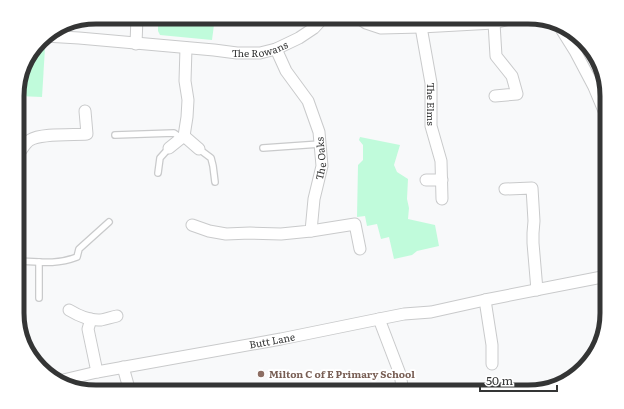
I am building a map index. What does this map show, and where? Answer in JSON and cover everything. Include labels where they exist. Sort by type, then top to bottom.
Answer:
[{"type":"street","points":[[136,44],[137,24]]},
{"type":"street","name":"The Rowans","points":[[55,37],[214,50],[237,54],[260,53],[276,49],[299,38],[318,24]]},
{"type":"street","points":[[369,24],[381,28],[476,24]]},
{"type":"street","points":[[494,24],[496,56],[512,76],[517,94],[495,96]]},
{"type":"street","name":"The Elms","points":[[421,27],[431,83],[431,126],[441,161],[442,199]]},
{"type":"street","points":[[564,34],[599,85]]},
{"type":"street","points":[[169,148],[182,137],[187,117],[188,100],[185,81],[186,48]]},
{"type":"street","name":"The Oaks","points":[[276,49],[286,71],[308,101],[319,132],[322,166],[314,199],[311,231]]},
{"type":"street","points":[[24,147],[30,140],[42,136],[87,134],[85,111]]},
{"type":"street","points":[[182,137],[199,149]]},
{"type":"street","points":[[426,180],[442,180]]},
{"type":"street","points":[[505,189],[532,188],[534,221],[533,243],[537,290]]},
{"type":"street","points":[[192,224],[209,231],[226,234],[281,234],[355,224],[360,249]]},
{"type":"street","name":"Butt Lane","points":[[66,379],[404,314],[431,312],[600,277]]},
{"type":"street","points":[[485,300],[492,345],[492,364]]},
{"type":"street","points":[[69,310],[91,319],[101,320],[117,316]]},
{"type":"street","points":[[91,319],[88,329],[97,372]]},
{"type":"street","points":[[379,319],[400,374],[402,385]]},
{"type":"street","points":[[123,367],[128,385]]},
{"type":"lane","points":[[115,135],[174,134],[182,137]]},
{"type":"lane","points":[[263,148],[320,144]]},
{"type":"lane","points":[[158,173],[160,158],[169,148]]},
{"type":"lane","points":[[199,149],[211,158],[215,182]]},
{"type":"lane","points":[[24,261],[50,263],[77,257],[79,249],[109,222]]},
{"type":"lane","points":[[39,262],[39,298]]},
{"type":"green space","points":[[158,24],[214,24],[212,40],[160,35],[158,31]]},
{"type":"green space","points":[[45,48],[42,97],[24,96],[26,78],[31,64],[42,49]]},
{"type":"green space","points":[[360,137],[400,145],[394,165],[397,172],[408,179],[408,219],[435,225],[439,246],[417,251],[412,255],[394,259],[389,237],[381,239],[377,224],[367,226],[365,216],[357,217],[358,165],[363,160],[363,145],[359,140]]},
{"type":"place","name":"Milton C of E Primary School","points":[[261,374]]}]
